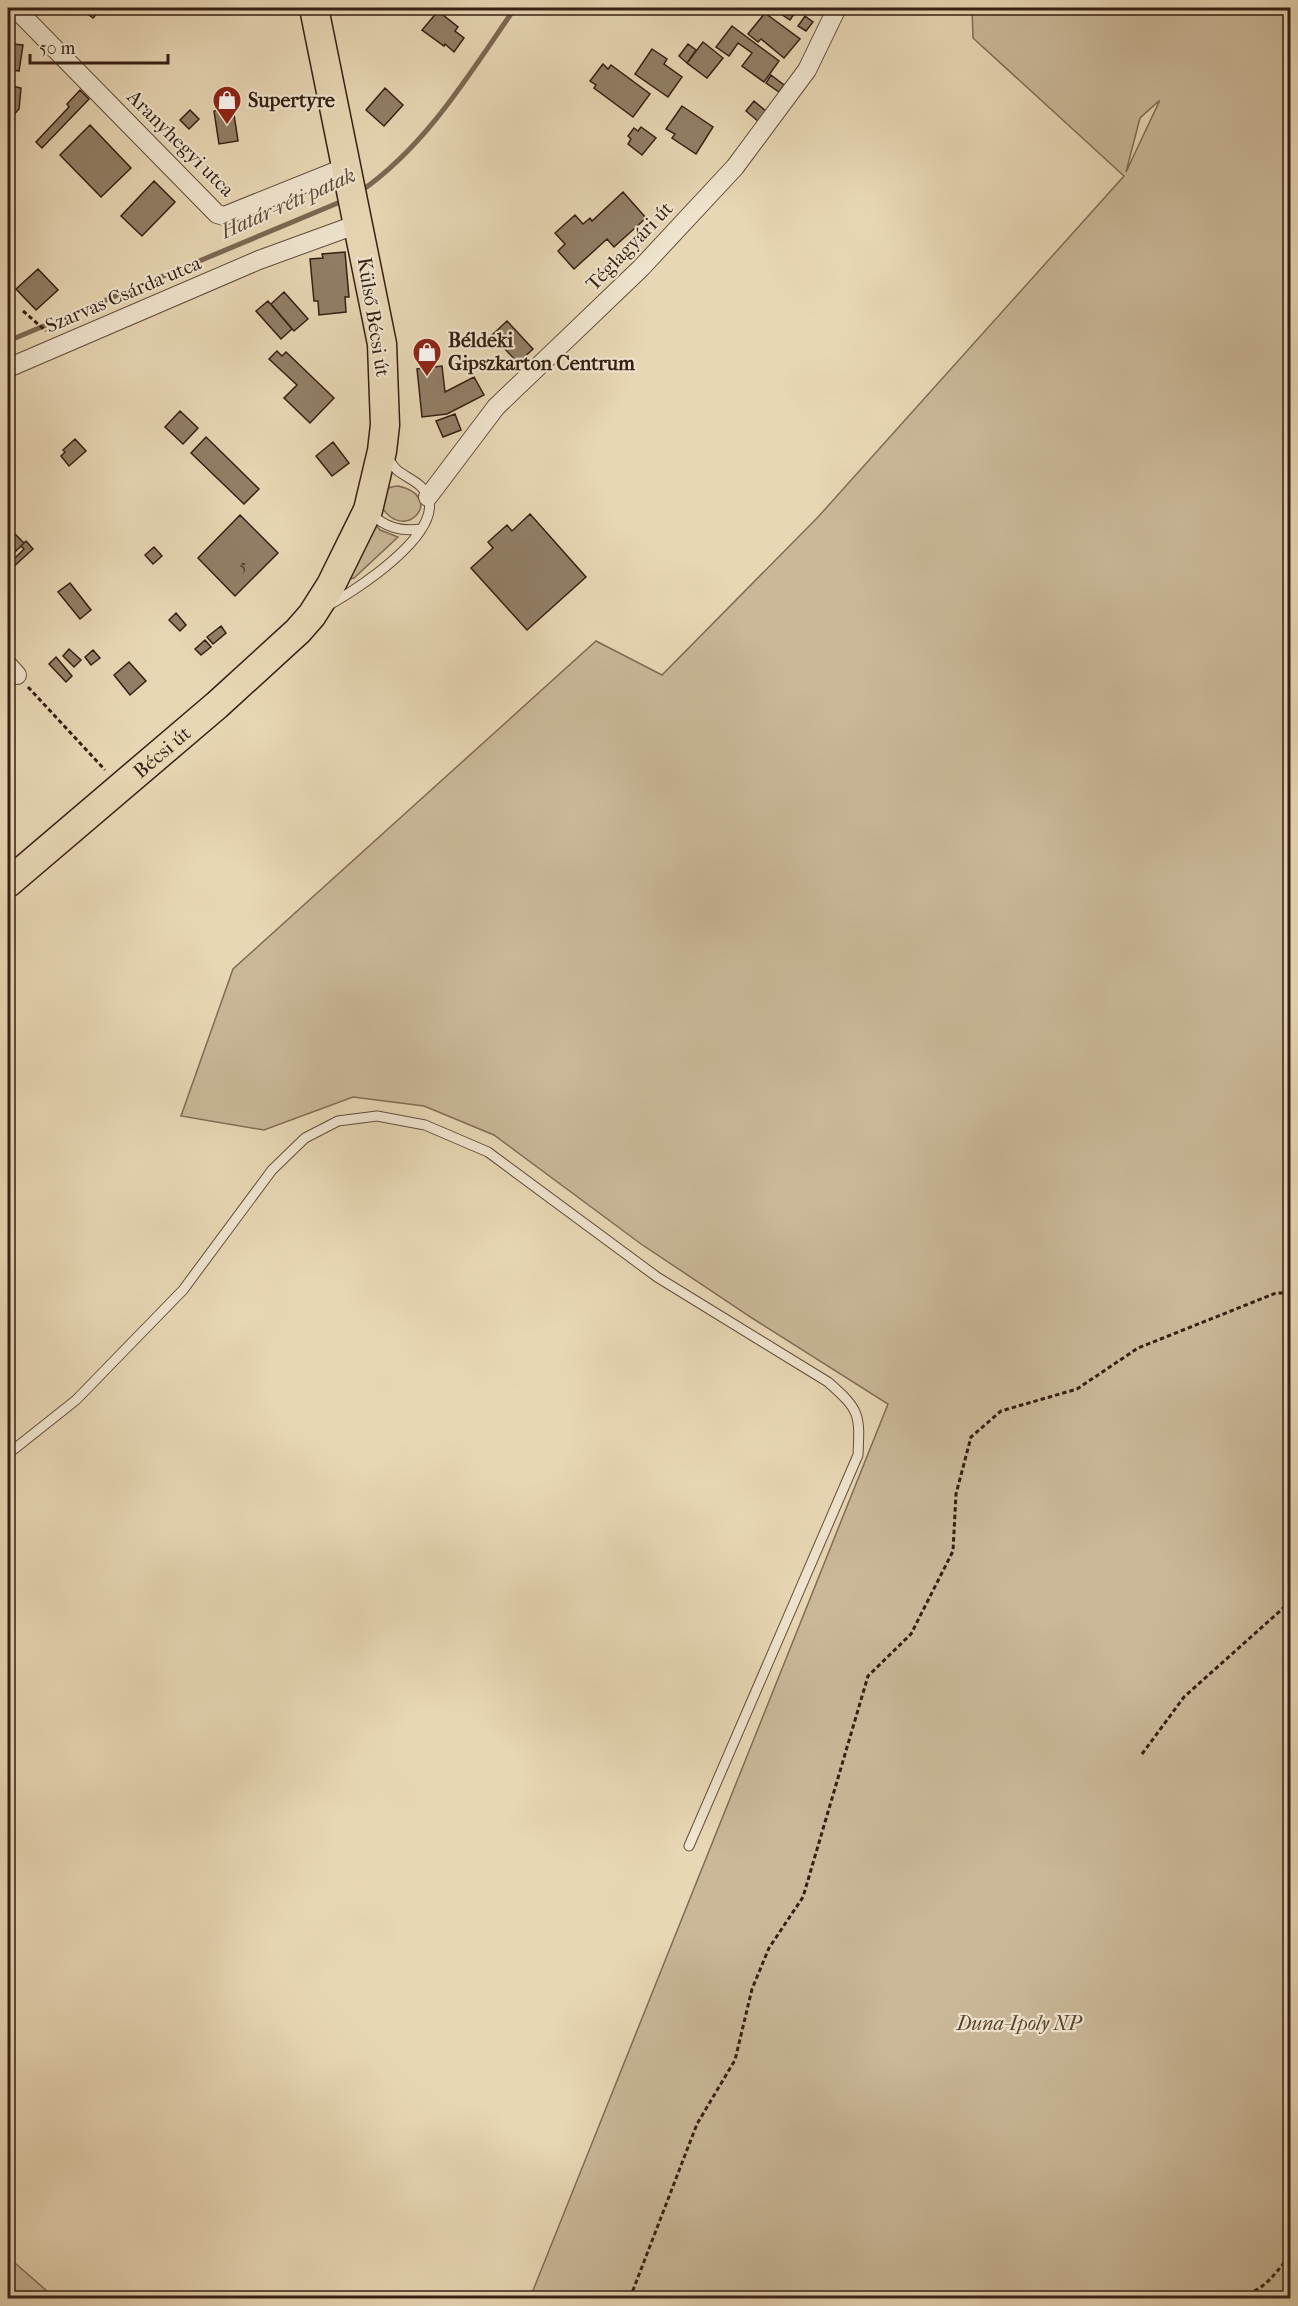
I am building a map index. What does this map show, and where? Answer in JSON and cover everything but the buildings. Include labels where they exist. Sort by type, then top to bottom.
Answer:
[{"type":"main road","name":"Külső Bécsi út","points":[[312,615],[345,561],[385,465],[382,344],[314,8]]},
{"type":"main road","name":"Bécsi út","points":[[8,883],[217,705],[298,631],[312,615]]},
{"type":"street","name":"Aranyhegyi utca","points":[[15,8],[217,214],[224,216],[346,167]]},
{"type":"street","name":"Téglagyári út","points":[[428,497],[496,407],[641,268],[735,167],[807,70],[837,8]]},
{"type":"street","name":"Szarvas Csárda utca","points":[[8,368],[259,260],[358,224]]},
{"type":"lane","points":[[312,615],[346,596],[376,574],[405,549],[420,530],[430,509],[428,497],[422,487],[385,465]]},
{"type":"lane","points":[[368,510],[376,519],[391,526],[406,531],[420,530]]},
{"type":"lane","points":[[8,1454],[76,1400],[183,1290],[272,1170],[305,1137],[338,1121],[377,1116],[425,1125],[488,1152],[657,1277],[828,1382],[849,1401],[860,1422],[858,1455],[689,1846]]},
{"type":"path","points":[[23,310],[50,335]]},
{"type":"path","points":[[12,670],[120,786]]},
{"type":"path","points":[[630,2298],[697,2124],[735,2060],[752,1989],[769,1948],[803,1897],[867,1676],[911,1634],[953,1551],[956,1494],[971,1437],[1001,1411],[1077,1389],[1138,1348],[1276,1293],[1290,1293]]},
{"type":"path","points":[[1142,1754],[1184,1697],[1290,1602]]},
{"type":"path","points":[[1233,2298],[1250,2297],[1262,2288],[1290,2256]]},
{"type":"green space","name":"Duna-Ipoly NP","points":[[972,8],[1290,8],[1290,2298],[530,2298],[888,1404],[641,1244],[494,1135],[424,1106],[353,1097],[264,1130],[181,1116],[233,969],[596,641],[662,675],[818,517],[1124,176],[973,38]],"holes":[[[1159,101],[1126,172],[1140,118]]]},
{"type":"green space","points":[[398,486],[413,492],[420,500],[420,508],[409,520],[400,521],[389,516],[380,504],[385,491]]},
{"type":"green space","points":[[375,524],[380,530],[398,537],[354,578],[350,579],[349,576]]},
{"type":"green space","points":[[8,2257],[55,2298],[8,2298]]},
{"type":"waterway","name":"Határ-réti patak","points":[[361,191],[385,173],[427,130],[446,107],[515,8]]},
{"type":"waterway","name":"Határ-réti patak","points":[[8,341],[345,200]]},
{"type":"place","name":"Supertyre","points":[[227,126]]},
{"type":"place","name":"Béldeki Gipszkarton Centrum","points":[[427,378]]}]
